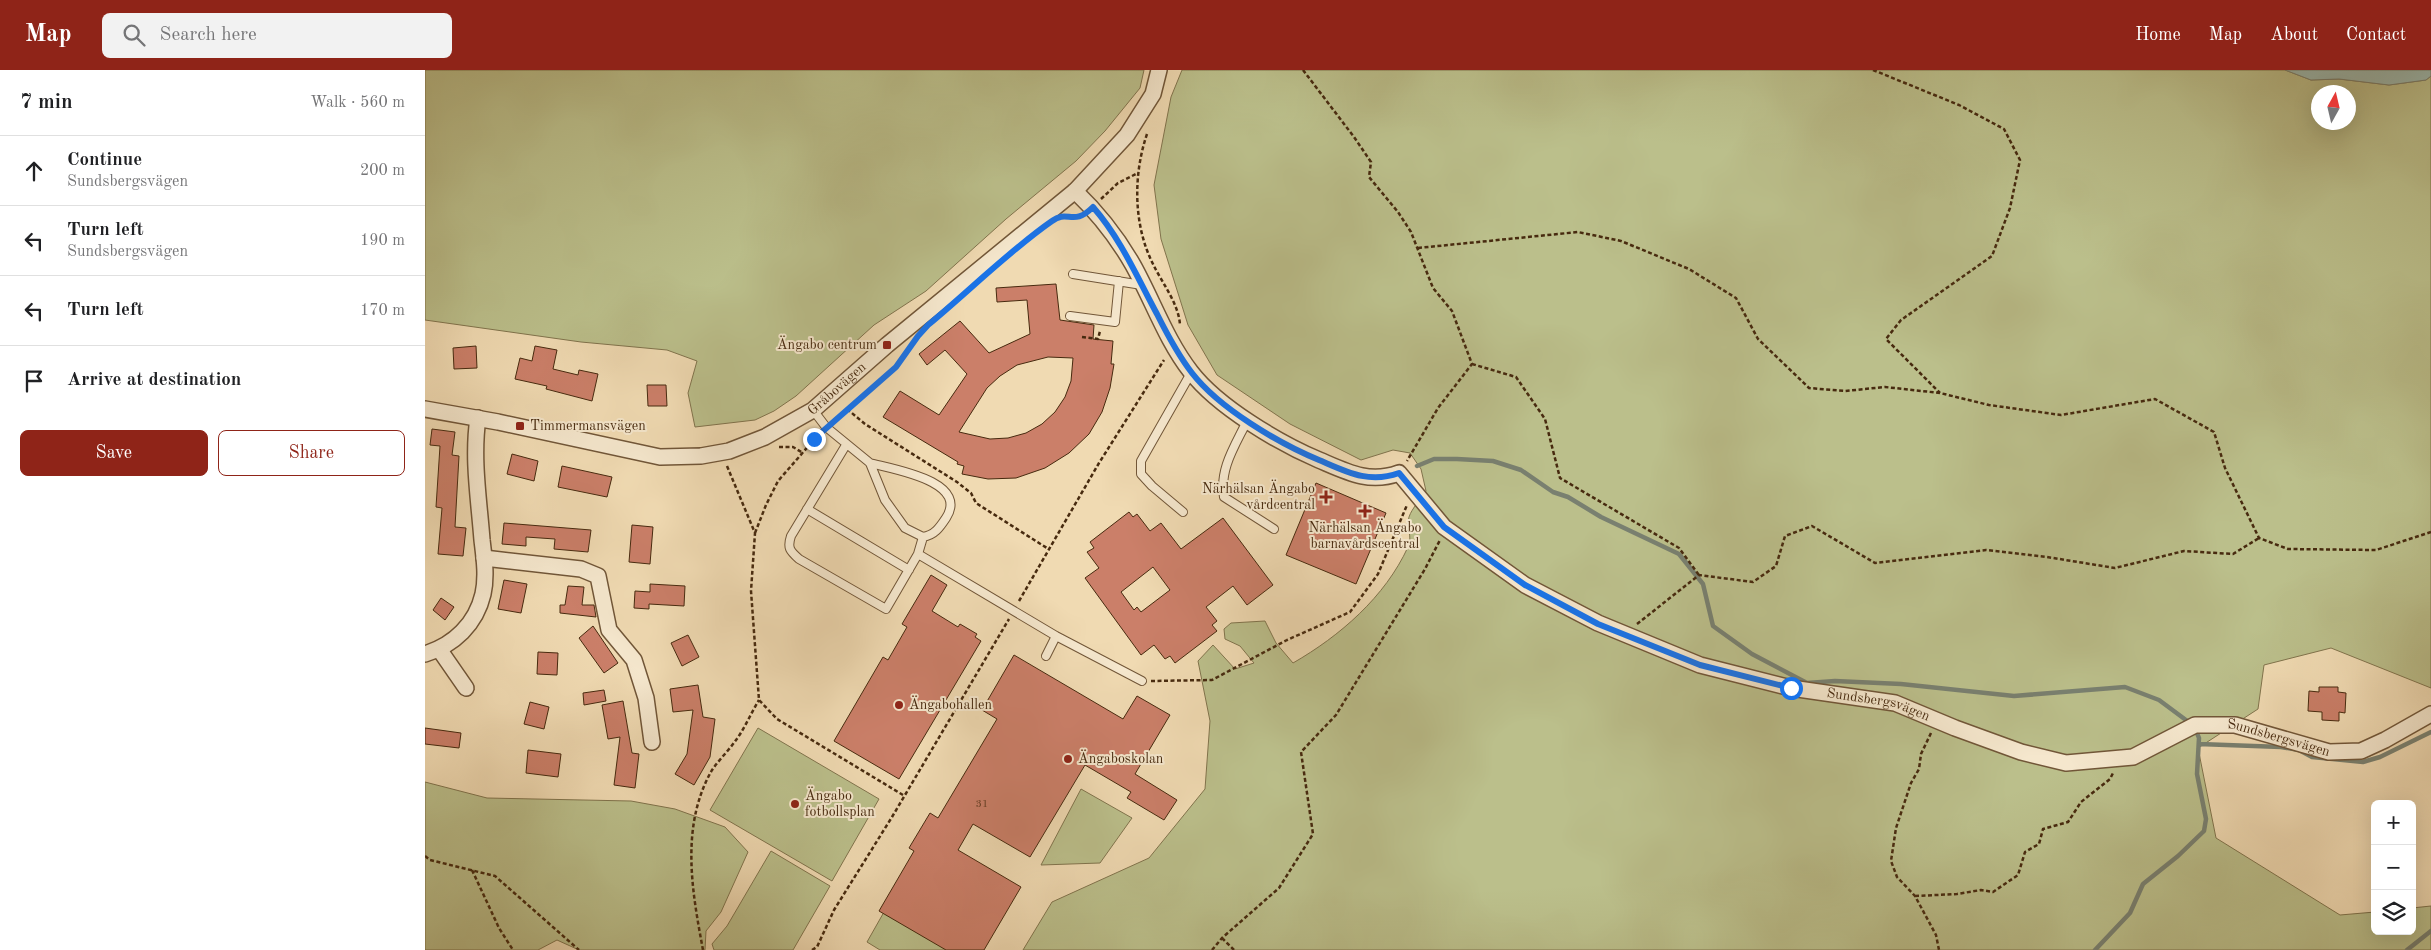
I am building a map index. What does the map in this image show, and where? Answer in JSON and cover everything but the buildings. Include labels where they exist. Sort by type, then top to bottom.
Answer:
[{"type":"street","name":"Gråbovägen","points":[[425,409],[478,418],[652,456],[681,458],[729,451],[765,437],[813,410],[887,345],[1075,191],[1127,135],[1153,94],[1159,70]]},
{"type":"street","name":"Sundsbergsvägen","points":[[1075,191],[1103,219],[1133,266],[1173,343],[1191,373],[1202,385],[1247,421],[1308,455],[1344,471],[1383,479],[1399,473],[1444,527],[1525,585],[1598,624],[1700,665],[1791,688],[1895,703],[1933,717],[1955,728],[2021,752],[2066,763],[2133,757],[2195,725],[2235,725],[2329,752],[2361,751],[2431,714]]},
{"type":"street","points":[[466,688],[432,652],[452,641],[470,624],[483,594],[484,558],[476,457],[478,418]]},
{"type":"street","points":[[484,558],[581,569],[598,576],[609,630],[634,660],[647,698],[652,742]]},
{"type":"lane","points":[[1073,274],[1142,285]]},
{"type":"lane","points":[[1070,316],[1115,322],[1119,281]]},
{"type":"lane","points":[[1183,512],[1152,486],[1141,474],[1141,461],[1191,373]]},
{"type":"lane","points":[[813,410],[826,427],[846,445],[870,462],[922,477],[949,494],[951,504],[948,515],[935,532],[923,537],[905,528],[885,500],[870,462]]},
{"type":"lane","points":[[1247,421],[1225,465],[1222,484],[1224,497],[1274,529]]},
{"type":"lane","points":[[846,445],[807,509],[788,546],[790,552],[886,609],[918,554],[923,537]]},
{"type":"lane","points":[[807,509],[909,570]]},
{"type":"lane","points":[[918,554],[1056,636],[1141,681]]},
{"type":"lane","points":[[1046,656],[1056,636]]},
{"type":"path","points":[[1303,70],[1371,162],[1369,177],[1398,212],[1418,248],[1433,288],[1452,312],[1472,364]]},
{"type":"path","points":[[1873,70],[1959,105],[2004,130],[2020,160],[2010,208],[1992,256],[1901,320],[1886,339],[1940,393]]},
{"type":"path","points":[[812,950],[817,947],[834,910],[892,817],[903,795],[1099,463],[1179,333],[1181,324],[1178,312],[1151,261],[1143,237],[1137,198],[1140,154],[1149,125]]},
{"type":"path","points":[[1061,218],[1083,217],[1118,183],[1138,173]]},
{"type":"path","points":[[1418,248],[1578,232],[1621,241],[1689,269],[1736,298],[1758,339],[1809,388],[1845,391],[1885,387],[1940,393],[1989,405],[2061,415],[2155,400],[2214,432],[2225,468],[2259,538],[2288,549],[2376,550],[2431,532]]},
{"type":"path","points":[[1082,337],[1098,339],[1103,320]]},
{"type":"path","points":[[703,950],[692,876],[691,839],[697,808],[712,770],[738,738],[759,700],[751,591],[755,533],[778,481],[826,427],[896,367],[913,344]]},
{"type":"path","points":[[1415,447],[1438,408],[1472,364]]},
{"type":"path","points":[[1472,364],[1516,377],[1545,419],[1560,478],[1679,548],[1698,576]]},
{"type":"path","points":[[727,464],[755,533]]},
{"type":"path","points":[[1141,681],[1213,680],[1287,640],[1350,612],[1378,574],[1408,503]]},
{"type":"path","points":[[1626,635],[1653,610],[1698,576],[1753,582],[1776,566],[1785,536],[1812,526],[1875,563],[1986,550],[2115,568],[2184,551],[2233,554],[2259,538]]},
{"type":"path","points":[[1212,950],[1222,938],[1279,888],[1313,834],[1301,752],[1336,715],[1425,569],[1439,542],[1444,527]]},
{"type":"path","points":[[759,700],[777,719],[903,795]]},
{"type":"path","points":[[1933,717],[1930,738],[1921,754],[1919,768],[1911,783],[1896,828],[1891,861],[1897,877],[1915,896],[1936,935],[1939,950]]},
{"type":"path","points":[[1915,896],[1957,894],[1981,890],[1993,892],[2018,875],[2025,852],[2039,844],[2043,828],[2068,822],[2088,795],[2110,779],[2115,768],[2116,759]]},
{"type":"path","points":[[425,856],[430,860],[495,876],[579,950]]},
{"type":"path","points":[[472,870],[499,928],[513,950]]},
{"type":"path","points":[[1222,938],[1234,950]]},
{"type":"path","points":[[817,947],[823,950]]},
{"type":"green space","points":[[425,70],[1144,70],[1140,88],[1105,131],[1076,161],[1006,219],[926,291],[874,325],[796,396],[774,411],[755,420],[695,427],[688,393],[697,361],[667,350],[581,342],[425,320]]},
{"type":"green space","points":[[1182,70],[2285,70],[2311,80],[2339,79],[2389,85],[2426,80],[2431,76],[2431,688],[2331,648],[2264,665],[2258,709],[2198,748],[2216,838],[2340,915],[2371,912],[2371,935],[2416,935],[2416,908],[2431,906],[2431,950],[1023,950],[1052,902],[1149,858],[1205,789],[1210,721],[1198,661],[1213,645],[1235,669],[1254,663],[1240,646],[1225,639],[1224,629],[1231,623],[1265,621],[1276,643],[1293,663],[1328,641],[1374,599],[1387,582],[1409,543],[1408,521],[1410,514],[1426,491],[1421,469],[1410,453],[1393,450],[1361,460],[1290,424],[1217,375],[1188,325],[1161,239],[1154,185],[1171,97]]},
{"type":"green space","name":"Ängabo fotbollsplan","points":[[758,728],[879,799],[832,881],[710,810]]},
{"type":"green space","points":[[425,782],[487,798],[631,801],[675,809],[725,827],[748,852],[721,912],[706,931],[705,950],[579,950],[557,940],[538,950],[425,950]]},
{"type":"green space","points":[[1081,789],[1132,818],[1100,863],[1041,865]]},
{"type":"green space","points":[[771,851],[830,886],[793,950],[714,950],[712,944],[727,926]]},
{"type":"green space","points":[[884,912],[949,950],[880,950],[867,942]]},
{"type":"water","points":[[2285,70],[2431,70],[2431,76],[2426,80],[2389,85],[2339,79],[2311,80]]},
{"type":"waterway","points":[[1417,466],[1434,459],[1457,459],[1493,461],[1521,470],[1553,492],[1568,497],[1601,517],[1679,554],[1703,584],[1713,626],[1752,654],[1807,683],[1835,681],[1901,684],[2014,696],[2125,687],[2159,700],[2194,726],[2199,738],[2197,774],[2206,819],[2204,831],[2178,856],[2143,884],[2130,913],[2095,950]]},
{"type":"waterway","points":[[2199,744],[2281,747],[2299,750],[2312,757],[2363,762],[2380,757],[2431,732]]},
{"type":"waterway","points":[[2407,950],[2431,931]]},
{"type":"place","name":"Ängabo centrum","points":[[887,345]]},
{"type":"place","name":"Timmermansvägen","points":[[520,426]]},
{"type":"place","name":"Närhälsan Ängabo vårdcentral","points":[[1326,497]]},
{"type":"place","name":"Närhälsan Ängabo barnavårdscentral","points":[[1365,511]]},
{"type":"place","name":"Ängabohallen","points":[[899,705]]},
{"type":"place","name":"Ängaboskolan","points":[[1068,759]]},
{"type":"place","name":"Ängabo fotbollsplan","points":[[795,804]]},
{"type":"route","points":[[814,439],[896,367],[928,325],[1027,241],[1054,219],[1067,216],[1083,217],[1093,207],[1103,219],[1133,266],[1156,313],[1191,373],[1202,385],[1247,421],[1308,455],[1344,471],[1383,479],[1399,473],[1444,527],[1525,585],[1598,624],[1700,665],[1791,688]]}]
